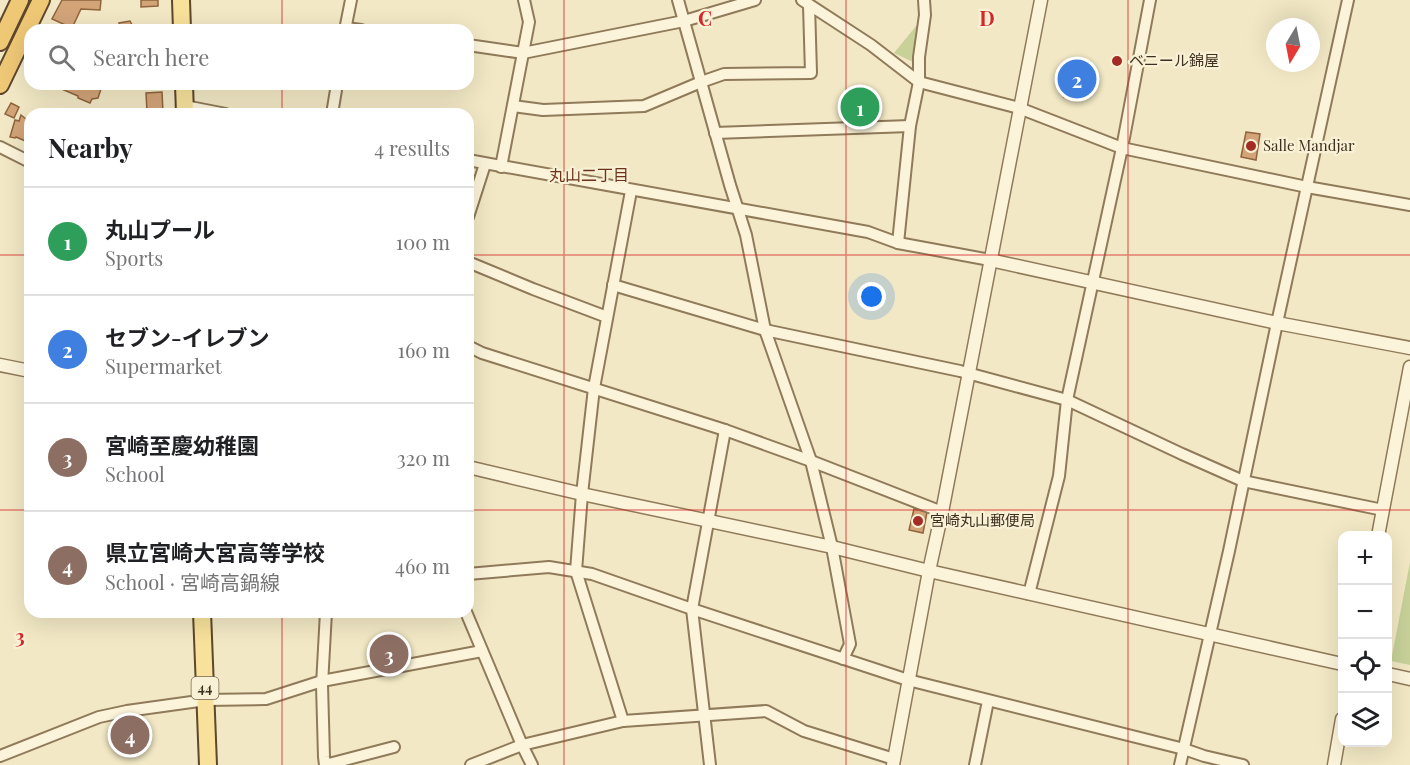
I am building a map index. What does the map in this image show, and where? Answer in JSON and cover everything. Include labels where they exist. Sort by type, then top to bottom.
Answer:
[{"type":"highway","points":[[0,42],[20,0]]},
{"type":"highway","points":[[29,24],[41,0]]},
{"type":"highway","points":[[0,85],[24,35]]},
{"type":"main road","points":[[181,0],[182,24]]},
{"type":"main road","points":[[184,90],[185,108]]},
{"type":"main road","name":"44","points":[[202,618],[208,765]]},
{"type":"street","points":[[347,24],[351,0]]},
{"type":"street","points":[[501,166],[529,22],[524,0]]},
{"type":"street","points":[[678,0],[746,235],[765,330],[811,461],[832,547],[850,644],[843,659]]},
{"type":"street","points":[[474,46],[523,53],[684,21],[755,0]]},
{"type":"street","points":[[898,243],[909,126],[919,81],[919,57],[925,15],[924,0]]},
{"type":"street","points":[[471,765],[522,745],[623,721],[766,711],[804,731],[893,762],[1041,0]]},
{"type":"street","points":[[1029,594],[1059,476],[1067,400],[1122,148],[1150,0]]},
{"type":"street","points":[[1180,765],[1348,0]]},
{"type":"street","points":[[513,106],[543,110],[644,106],[724,74],[811,73],[806,2]]},
{"type":"street","points":[[806,2],[871,45],[919,81],[1019,108],[1122,148],[1410,206]]},
{"type":"street","points":[[333,108],[336,90]]},
{"type":"street","points":[[715,133],[909,126]]},
{"type":"street","points":[[0,147],[24,159]]},
{"type":"street","points":[[474,161],[868,232],[898,243],[990,260],[1277,323],[1410,348]]},
{"type":"street","points":[[474,198],[485,164]]},
{"type":"street","points":[[623,721],[576,571],[594,388],[631,190]]},
{"type":"street","points":[[474,264],[608,317]]},
{"type":"street","points":[[614,285],[765,330],[969,374],[1067,400],[1244,481],[1383,510]]},
{"type":"street","points":[[474,349],[726,430],[942,512]]},
{"type":"street","points":[[0,365],[24,370]]},
{"type":"street","points":[[1379,531],[1410,366]]},
{"type":"street","points":[[710,765],[692,609],[726,430]]},
{"type":"street","points":[[474,468],[582,494],[832,547],[1338,663]]},
{"type":"street","points":[[474,573],[549,567],[592,574],[908,680],[1184,748],[1204,756],[1243,765]]},
{"type":"street","points":[[326,618],[322,681],[326,765],[394,747]]},
{"type":"street","points":[[468,618],[532,765]]},
{"type":"street","points":[[0,756],[99,717],[206,700],[266,699],[322,681],[482,651]]},
{"type":"street","points":[[1392,675],[1410,679]]},
{"type":"street","points":[[975,765],[988,701]]},
{"type":"street","points":[[1334,765],[1338,742]]},
{"type":"green space","points":[[921,20],[915,63],[894,53]]},
{"type":"green space","points":[[1410,562],[1410,665],[1392,661]]},
{"type":"building","points":[[62,0],[101,0],[100,10],[81,9],[74,24],[63,24],[52,19]]},
{"type":"building","points":[[141,0],[158,0],[158,6],[141,7]]},
{"type":"building","points":[[130,21],[132,24],[119,24]]},
{"type":"building","points":[[1071,59],[1090,62],[1082,100],[1064,97]]},
{"type":"building","points":[[64,90],[101,90],[98,98],[92,99],[90,103]]},
{"type":"building","points":[[162,92],[163,108],[147,108],[146,93]]},
{"type":"building","points":[[11,103],[19,107],[14,118],[5,114]]},
{"type":"building","points":[[21,115],[24,117],[24,140],[10,137],[15,120],[19,121]]},
{"type":"building","name":"Salle Mandjar","points":[[1246,132],[1260,134],[1256,160],[1241,157]]},
{"type":"building","name":"宮崎丸山郵便局","points":[[914,509],[927,512],[923,533],[909,530]]},
{"type":"place","name":"ベニール錦屋","points":[[1117,61]]},
{"type":"place","name":"セブン-イレブン","points":[[1077,79]]},
{"type":"place","name":"丸山プール","points":[[860,107]]},
{"type":"place","name":"Salle Mandjar","points":[[1251,146]]},
{"type":"place","name":"宮崎丸山郵便局","points":[[918,521]]},
{"type":"place","name":"宮崎至慶幼稚園","points":[[389,654]]},
{"type":"place","name":"県立宮崎大宮高等学校","points":[[130,735]]},
{"type":"district","name":"丸山二丁目","points":[[589,175]]}]
